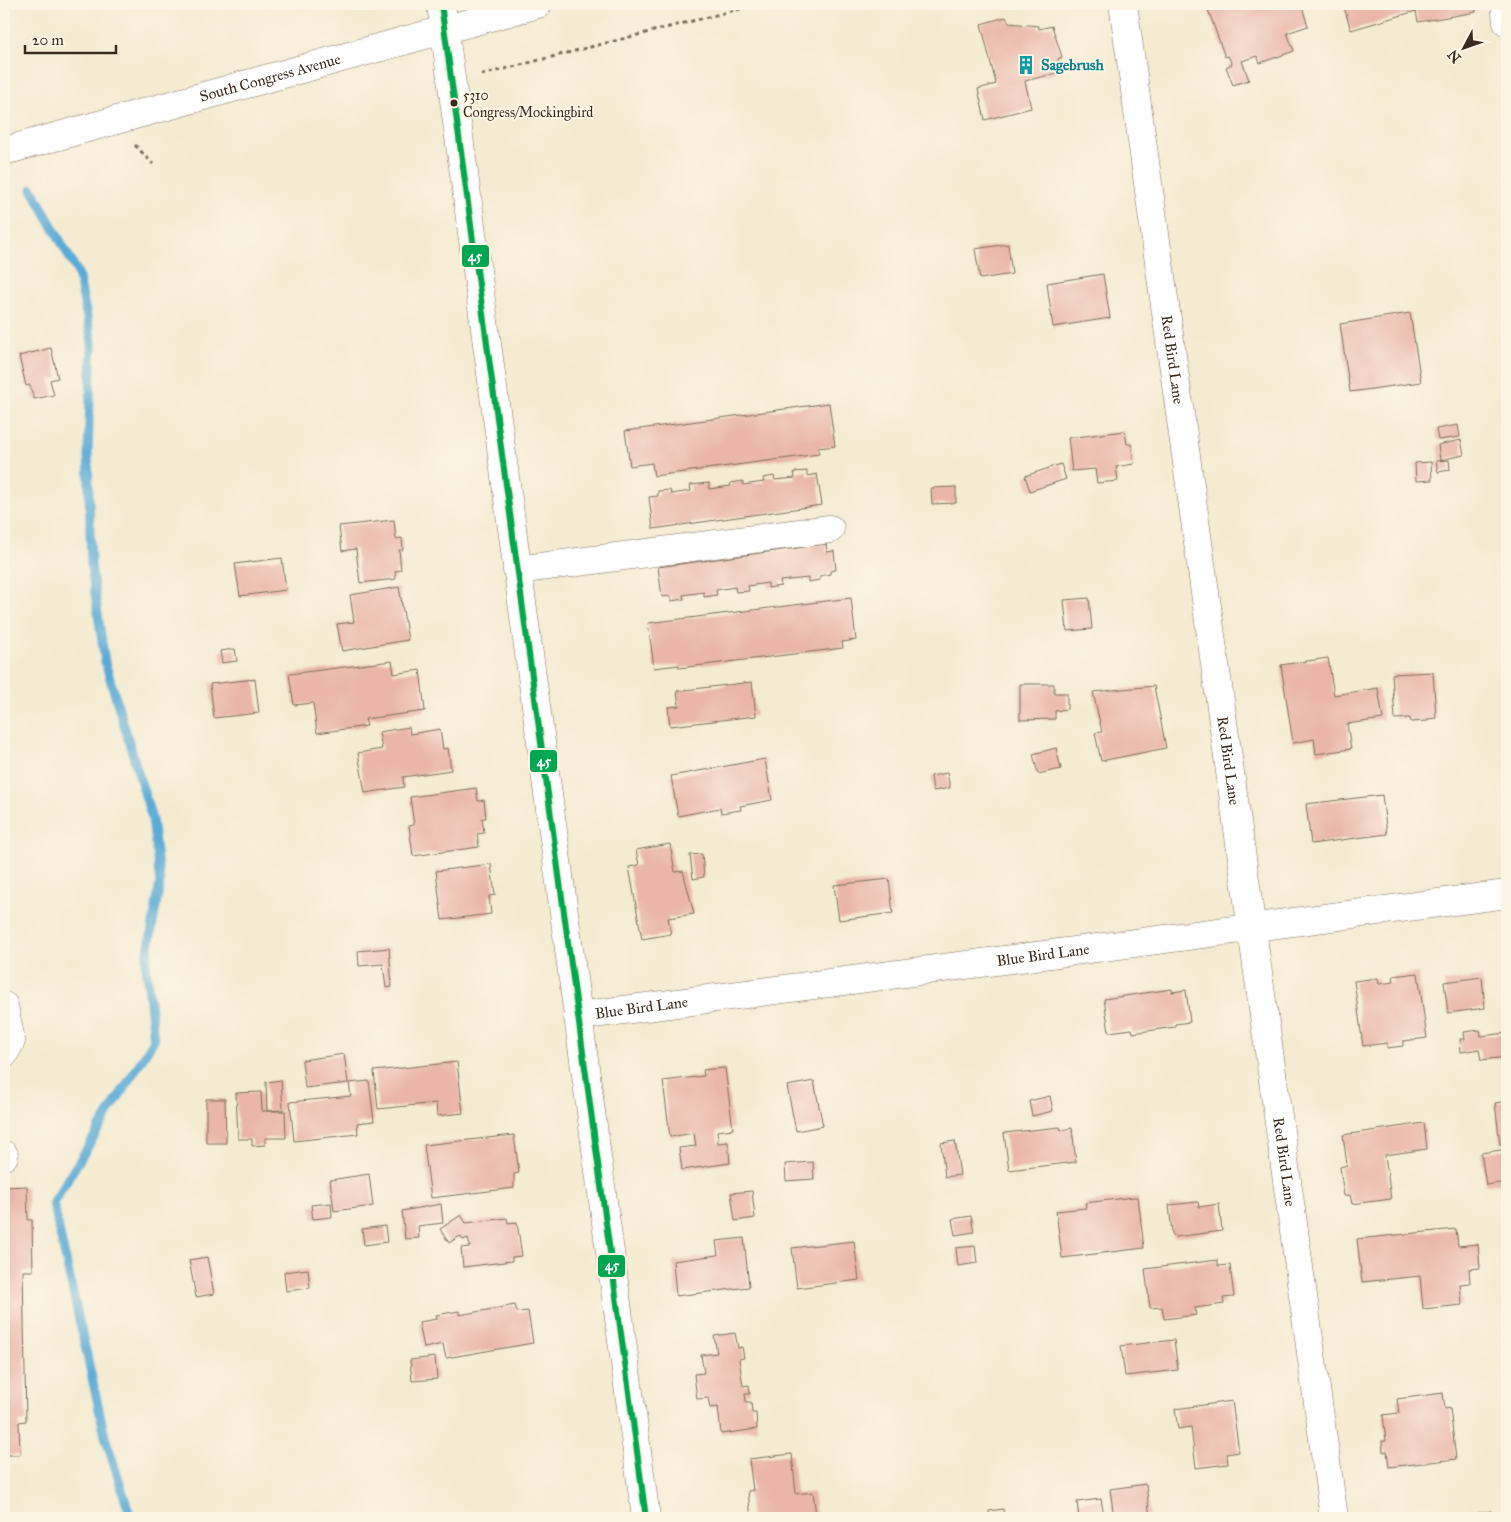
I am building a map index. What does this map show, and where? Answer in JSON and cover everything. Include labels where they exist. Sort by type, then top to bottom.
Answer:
[{"type":"street","name":"South Congress Avenue","points":[[4,151],[110,120],[442,16],[538,4]]},
{"type":"street","name":"Red Bird Lane","points":[[1123,4],[1250,928],[1334,1518]]},
{"type":"street","points":[[1505,4],[1507,22]]},
{"type":"street","points":[[442,16],[458,121],[646,1518]]},
{"type":"street","points":[[517,570],[830,529]]},
{"type":"street","name":"Blue Bird Lane","points":[[578,1016],[1507,894]]},
{"type":"street","points":[[4,1006],[12,1041],[4,1054]]},
{"type":"path","points":[[478,76],[759,4]]},
{"type":"path","points":[[140,150],[153,164]]},
{"type":"building","points":[[1206,4],[1301,4],[1308,26],[1287,33],[1294,51],[1260,63],[1257,56],[1242,61],[1249,80],[1233,85],[1226,67],[1232,64],[1228,56],[1225,57]]},
{"type":"building","points":[[1343,4],[1474,4],[1476,12],[1418,22],[1416,11],[1351,30]]},
{"type":"building","name":"Sagebrush","points":[[1006,17],[1009,23],[1038,26],[1039,29],[1052,26],[1062,57],[1058,59],[1061,72],[1025,81],[1031,108],[985,120],[978,89],[996,84],[981,24]]},
{"type":"building","points":[[1008,244],[1012,274],[980,279],[975,249]]},
{"type":"building","points":[[1103,274],[1110,318],[1053,327],[1047,283]]},
{"type":"building","points":[[1410,313],[1421,382],[1350,392],[1340,324]]},
{"type":"building","points":[[51,348],[58,378],[50,380],[54,395],[34,399],[30,385],[26,386],[19,356]]},
{"type":"building","points":[[829,403],[835,446],[818,448],[819,454],[654,476],[652,463],[630,466],[625,431]]},
{"type":"building","points":[[1458,425],[1460,437],[1438,440],[1436,429]]},
{"type":"building","points":[[1125,431],[1127,444],[1131,444],[1134,464],[1116,467],[1118,481],[1097,483],[1095,469],[1072,471],[1068,438]]},
{"type":"building","points":[[1461,440],[1464,455],[1440,460],[1438,445]]},
{"type":"building","points":[[1449,460],[1450,470],[1438,472],[1436,461]]},
{"type":"building","points":[[1431,462],[1432,480],[1416,481],[1415,463]]},
{"type":"building","points":[[1061,464],[1066,479],[1030,491],[1025,476]]},
{"type":"building","points":[[807,471],[807,476],[817,474],[822,505],[653,529],[649,497],[658,496],[658,491],[670,490],[671,494],[691,491],[690,485],[709,483],[709,489],[731,486],[730,483],[743,481],[743,485],[764,482],[763,478],[774,476],[775,480],[795,478],[794,472]]},
{"type":"building","points":[[956,487],[956,503],[932,504],[931,488]]},
{"type":"building","points":[[394,520],[396,539],[402,538],[403,550],[399,550],[401,570],[395,571],[396,579],[360,583],[356,549],[342,551],[339,526]]},
{"type":"building","points":[[826,544],[827,552],[834,551],[836,570],[830,571],[830,574],[820,576],[820,580],[808,582],[808,578],[780,581],[781,586],[768,588],[768,583],[748,586],[749,591],[736,592],[735,587],[716,590],[717,595],[704,597],[704,592],[683,595],[684,599],[671,601],[671,596],[662,597],[658,567]]},
{"type":"building","points":[[282,558],[286,590],[240,596],[235,564]]},
{"type":"building","points":[[399,587],[408,640],[342,651],[337,624],[354,622],[350,595]]},
{"type":"building","points":[[851,598],[856,640],[842,642],[843,648],[679,668],[679,665],[654,668],[648,623]]},
{"type":"building","points":[[1089,598],[1092,629],[1067,631],[1064,600]]},
{"type":"building","points":[[235,649],[237,661],[222,663],[220,651]]},
{"type":"building","points":[[1328,658],[1334,695],[1378,688],[1383,719],[1347,724],[1351,749],[1316,754],[1314,739],[1293,743],[1281,665]]},
{"type":"building","points":[[392,661],[394,674],[420,670],[425,711],[365,719],[367,726],[317,733],[313,703],[294,705],[289,674]]},
{"type":"building","points":[[1433,672],[1436,718],[1428,719],[1428,721],[1411,722],[1410,718],[1395,719],[1392,674]]},
{"type":"building","points":[[255,679],[259,713],[214,718],[210,684]]},
{"type":"building","points":[[752,682],[756,716],[670,726],[668,707],[679,706],[677,691]]},
{"type":"building","points":[[1020,684],[1054,684],[1054,693],[1067,693],[1067,709],[1055,711],[1055,719],[1020,720]]},
{"type":"building","points":[[1154,686],[1166,748],[1101,761],[1095,733],[1102,732],[1093,692]]},
{"type":"building","points":[[409,727],[410,734],[440,729],[443,749],[448,748],[451,770],[403,777],[404,787],[365,793],[358,753],[382,749],[379,732]]},
{"type":"building","points":[[1056,748],[1061,769],[1038,774],[1033,754]]},
{"type":"building","points":[[765,759],[772,800],[740,806],[741,810],[721,813],[720,808],[678,816],[671,776]]},
{"type":"building","points":[[947,773],[950,788],[933,791],[931,776]]},
{"type":"building","points":[[476,788],[478,801],[484,800],[486,818],[482,818],[484,833],[477,834],[479,847],[413,856],[409,826],[414,825],[410,797]]},
{"type":"building","points":[[1382,795],[1387,834],[1311,844],[1306,804]]},
{"type":"building","points":[[670,844],[675,872],[683,871],[694,914],[668,918],[671,934],[642,939],[629,867],[639,865],[636,850]]},
{"type":"building","points":[[702,854],[704,877],[693,879],[690,855]]},
{"type":"building","points":[[491,864],[495,895],[489,896],[491,914],[442,920],[436,871]]},
{"type":"building","points":[[889,879],[893,913],[839,920],[834,885]]},
{"type":"building","points":[[389,948],[392,987],[386,988],[383,964],[359,966],[358,951]]},
{"type":"building","points":[[1418,973],[1427,1038],[1403,1041],[1403,1046],[1387,1048],[1387,1043],[1363,1046],[1354,981],[1378,978],[1379,984],[1394,982],[1393,976]]},
{"type":"building","points":[[1482,977],[1485,1008],[1448,1013],[1444,982]]},
{"type":"building","points":[[1172,989],[1172,992],[1186,990],[1190,1022],[1175,1024],[1175,1027],[1133,1033],[1132,1029],[1109,1032],[1104,999]]},
{"type":"building","points":[[1480,1030],[1481,1036],[1507,1033],[1507,1057],[1481,1060],[1479,1049],[1461,1052],[1460,1039],[1465,1039],[1464,1032]]},
{"type":"building","points":[[344,1054],[348,1083],[305,1088],[302,1060]]},
{"type":"building","points":[[457,1062],[463,1113],[437,1116],[436,1103],[378,1109],[374,1071]]},
{"type":"building","points":[[725,1068],[733,1129],[717,1131],[718,1143],[728,1142],[730,1163],[682,1170],[679,1148],[696,1146],[694,1133],[670,1137],[663,1081],[704,1076],[703,1070]]},
{"type":"building","points":[[281,1080],[283,1110],[267,1111],[266,1082]]},
{"type":"building","points":[[369,1081],[374,1121],[357,1123],[358,1134],[294,1141],[290,1102],[351,1096],[349,1083]]},
{"type":"building","points":[[814,1081],[823,1126],[796,1131],[787,1086]]},
{"type":"building","points":[[261,1092],[262,1111],[285,1111],[286,1138],[265,1138],[265,1145],[252,1146],[252,1139],[238,1139],[236,1093]]},
{"type":"building","points":[[1050,1096],[1053,1111],[1032,1116],[1029,1101]]},
{"type":"building","points":[[206,1099],[225,1099],[226,1143],[206,1143]]},
{"type":"building","points":[[1507,1101],[1507,1143],[1500,1144],[1495,1103]]},
{"type":"building","points":[[1424,1123],[1427,1149],[1385,1155],[1391,1199],[1352,1204],[1350,1195],[1344,1196],[1340,1167],[1347,1165],[1343,1135]]},
{"type":"building","points":[[1060,1127],[1061,1130],[1072,1128],[1076,1162],[1009,1170],[1004,1133]]},
{"type":"building","points":[[514,1135],[519,1173],[514,1174],[514,1188],[431,1198],[424,1145]]},
{"type":"building","points":[[955,1141],[960,1175],[945,1177],[941,1143]]},
{"type":"building","points":[[1507,1149],[1507,1182],[1486,1185],[1481,1153]]},
{"type":"building","points":[[813,1162],[814,1179],[786,1181],[785,1164]]},
{"type":"building","points":[[369,1174],[373,1206],[334,1211],[330,1180]]},
{"type":"building","points":[[27,1186],[28,1220],[32,1220],[33,1271],[23,1271],[26,1421],[19,1422],[20,1455],[4,1455],[4,1187]]},
{"type":"building","points":[[752,1191],[755,1218],[735,1221],[731,1193]]},
{"type":"building","points":[[1138,1197],[1144,1248],[1062,1258],[1056,1211],[1086,1208],[1085,1203]]},
{"type":"building","points":[[1198,1202],[1199,1207],[1219,1204],[1222,1231],[1175,1237],[1172,1233],[1169,1205]]},
{"type":"building","points":[[331,1203],[332,1217],[313,1219],[311,1205]]},
{"type":"building","points":[[441,1204],[443,1223],[418,1226],[419,1238],[405,1239],[402,1211]]},
{"type":"building","points":[[461,1215],[466,1223],[507,1218],[508,1223],[517,1222],[522,1256],[512,1257],[512,1261],[463,1267],[461,1248],[470,1247],[468,1238],[463,1240],[460,1236],[449,1243],[440,1229]]},
{"type":"building","points":[[971,1216],[974,1232],[955,1235],[952,1219]]},
{"type":"building","points":[[385,1226],[387,1242],[364,1245],[362,1229]]},
{"type":"building","points":[[1456,1229],[1458,1246],[1478,1244],[1480,1268],[1469,1269],[1470,1283],[1460,1284],[1462,1305],[1423,1309],[1420,1276],[1362,1282],[1357,1239]]},
{"type":"building","points":[[744,1238],[749,1287],[676,1296],[673,1261],[718,1255],[716,1241]]},
{"type":"building","points":[[854,1241],[859,1280],[797,1288],[792,1248]]},
{"type":"building","points":[[975,1246],[977,1263],[958,1266],[956,1248]]},
{"type":"building","points":[[207,1257],[214,1294],[196,1297],[189,1260]]},
{"type":"building","points":[[1218,1260],[1218,1266],[1230,1265],[1234,1297],[1223,1298],[1224,1304],[1195,1308],[1196,1315],[1164,1319],[1162,1307],[1150,1308],[1145,1269]]},
{"type":"building","points":[[308,1269],[310,1288],[286,1291],[284,1272]]},
{"type":"building","points":[[1503,1302],[1507,1302],[1507,1322],[1506,1322]]},
{"type":"building","points":[[515,1305],[517,1312],[528,1311],[533,1343],[446,1358],[443,1344],[424,1348],[419,1322],[437,1319],[436,1315],[459,1311],[459,1315]]},
{"type":"building","points":[[735,1333],[738,1348],[742,1347],[744,1358],[739,1359],[743,1386],[749,1385],[750,1394],[745,1394],[746,1402],[751,1402],[752,1413],[756,1413],[757,1429],[721,1434],[718,1407],[710,1408],[708,1398],[697,1399],[694,1374],[704,1373],[701,1355],[717,1353],[714,1336]]},
{"type":"building","points":[[1174,1340],[1178,1370],[1125,1376],[1121,1346]]},
{"type":"building","points":[[435,1357],[437,1379],[412,1381],[410,1360]]},
{"type":"building","points":[[1443,1393],[1445,1409],[1450,1408],[1456,1459],[1389,1467],[1387,1451],[1383,1452],[1382,1441],[1386,1441],[1383,1415],[1399,1413],[1397,1399]]},
{"type":"building","points":[[1232,1401],[1239,1452],[1227,1454],[1228,1464],[1196,1468],[1191,1427],[1178,1429],[1175,1409]]},
{"type":"building","points":[[792,1454],[796,1494],[813,1492],[816,1515],[801,1518],[751,1518],[748,1491],[753,1490],[749,1459]]},
{"type":"building","points":[[1146,1484],[1150,1518],[1114,1518],[1110,1489]]},
{"type":"building","points":[[1101,1499],[1104,1516],[1079,1518],[1077,1502]]},
{"type":"building","points":[[1003,1509],[1004,1518],[990,1518],[989,1511]]},
{"type":"building","points":[[1491,1511],[1492,1518],[1460,1518],[1460,1516]]},
{"type":"waterway","points":[[32,189],[78,273],[92,342],[88,453],[91,566],[105,662],[152,819],[160,883],[146,964],[154,1040],[53,1203],[105,1436],[131,1518]]},
{"type":"transit line","name":"45","points":[[441,4],[646,1518]]},
{"type":"place","name":"Sagebrush","points":[[1026,65]]},
{"type":"place","name":"5310 Congress/Mockingbird","points":[[454,103]]}]
